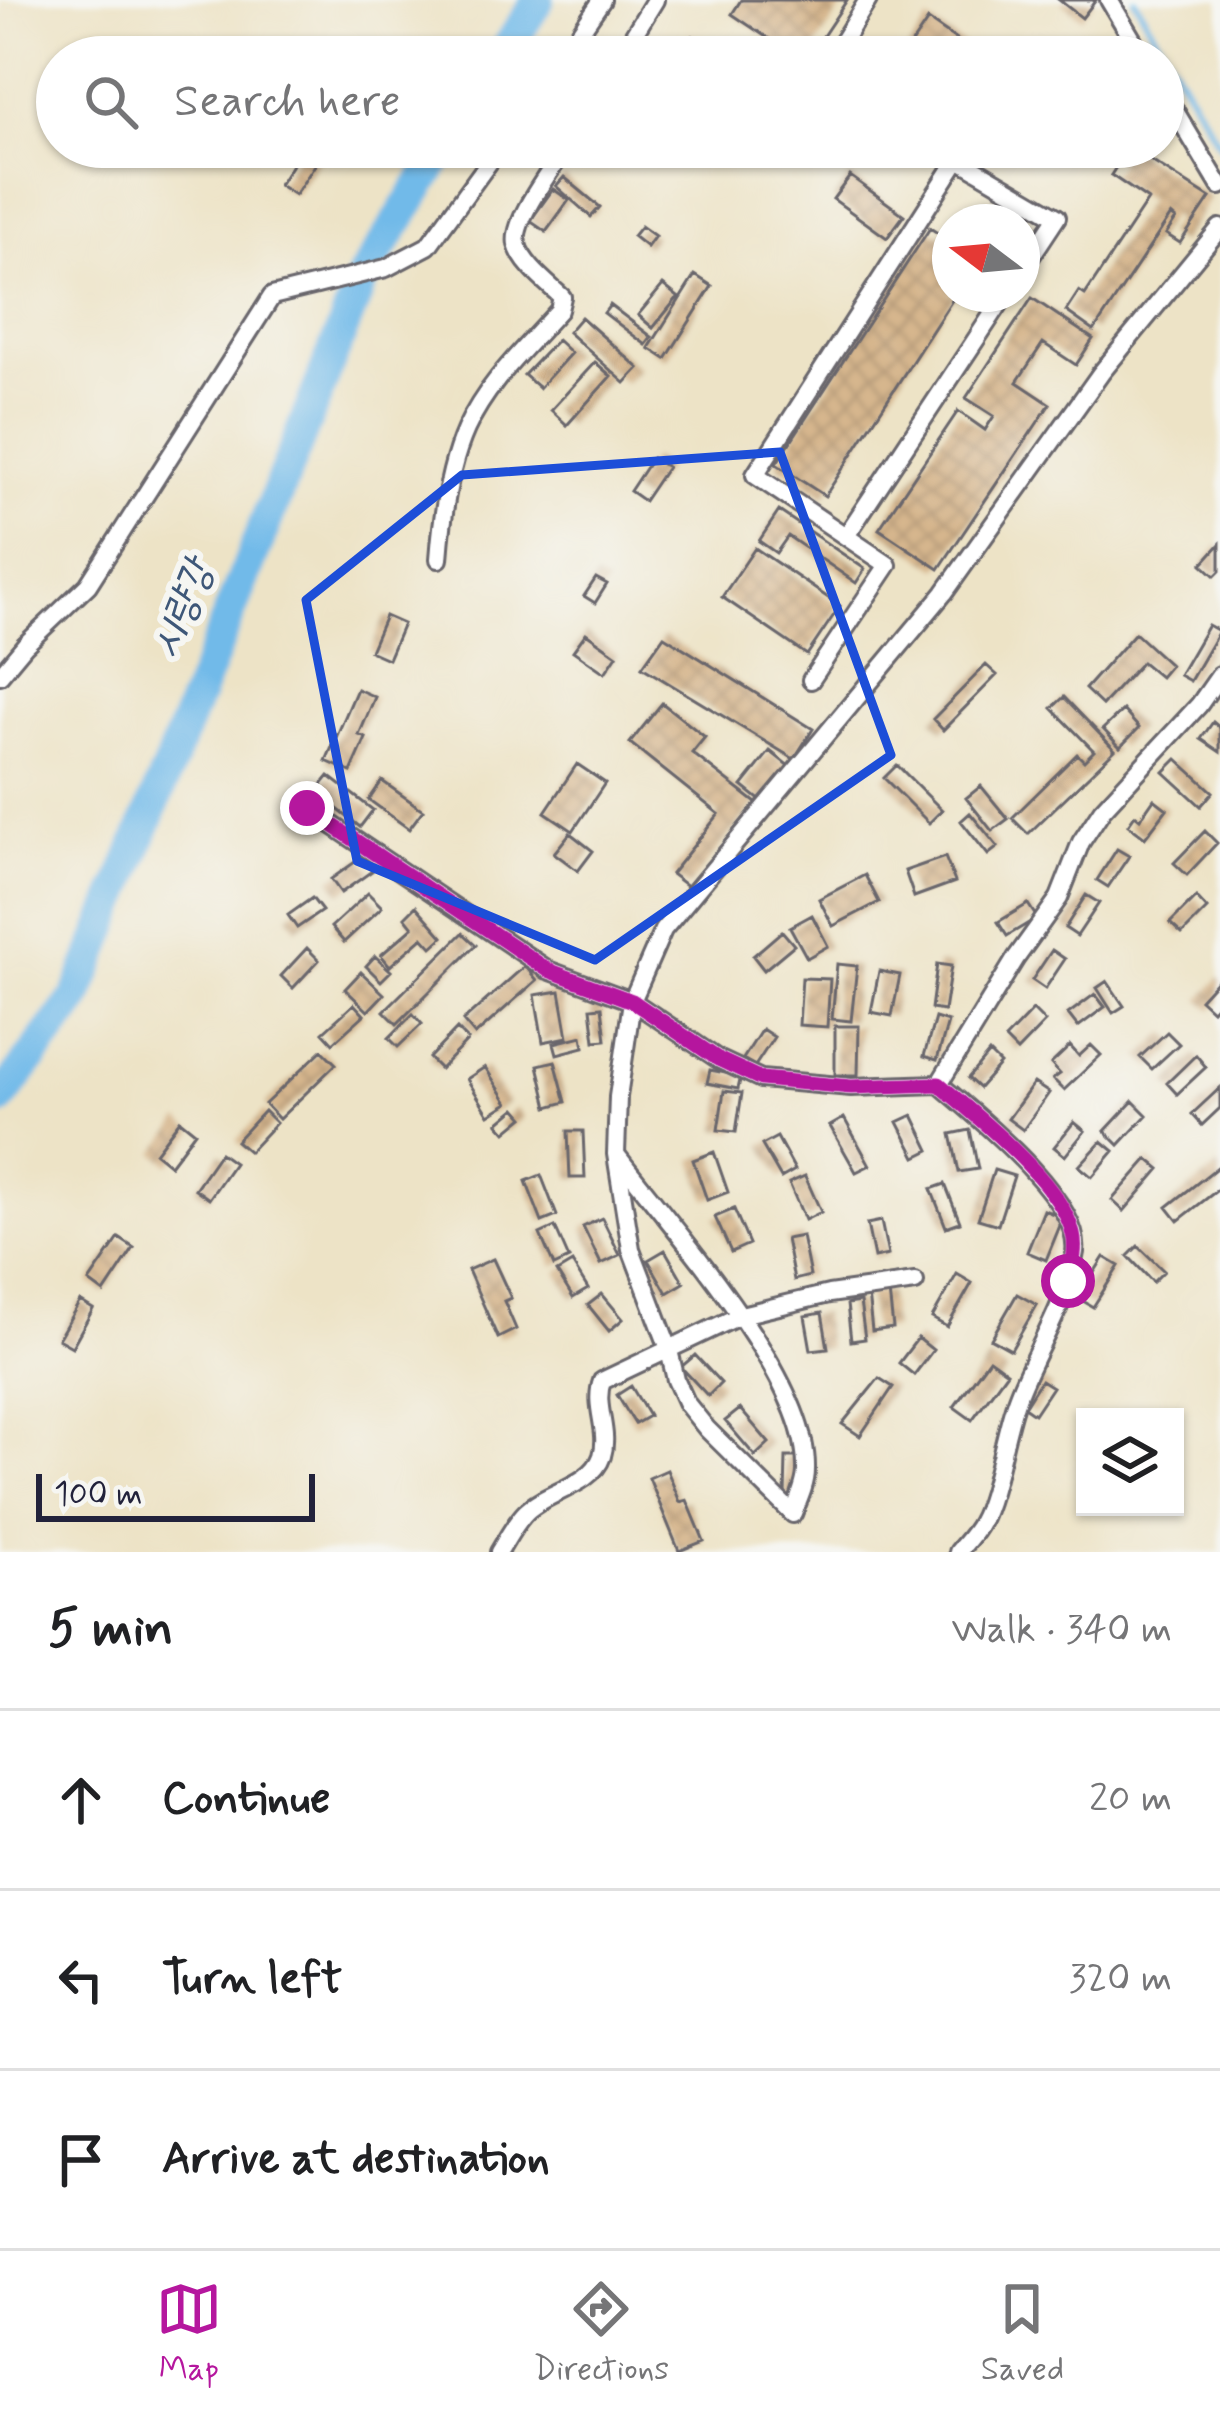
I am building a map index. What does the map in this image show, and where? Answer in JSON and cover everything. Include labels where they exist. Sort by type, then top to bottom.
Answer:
[{"type":"street","points":[[577,36],[602,0]]},
{"type":"street","points":[[633,36],[655,0]]},
{"type":"street","points":[[846,36],[868,0]]},
{"type":"street","points":[[1109,0],[1130,36]]},
{"type":"street","points":[[1184,126],[1220,186]]},
{"type":"street","points":[[0,675],[88,585],[272,296],[386,268],[428,246],[485,168]]},
{"type":"street","points":[[439,559],[442,522],[465,431],[495,382],[559,310],[562,297],[535,272],[518,244],[520,222],[553,168]]},
{"type":"street","points":[[811,680],[888,565],[755,476],[952,168]]},
{"type":"street","points":[[973,168],[1035,204]]},
{"type":"street","points":[[1040,207],[1057,217],[1040,243]]},
{"type":"street","points":[[616,1154],[741,1315],[766,1355],[801,1438],[806,1470],[793,1514],[687,1404],[631,1249],[616,1154],[618,1097],[632,1001],[663,930],[944,593],[1101,374],[1220,228]]},
{"type":"street","points":[[846,536],[994,312]]},
{"type":"street","points":[[939,1084],[1016,958],[1059,898],[1081,842],[1102,809],[1220,675]]},
{"type":"street","points":[[307,808],[548,970],[632,1001],[701,1049],[761,1079],[851,1087],[939,1084],[1002,1138],[1038,1177],[1070,1221],[1076,1248],[1052,1324],[1018,1395],[982,1520],[958,1552]]},
{"type":"street","points":[[499,1552],[524,1514],[581,1480],[602,1459],[604,1430],[596,1397],[602,1381],[741,1315],[829,1294],[915,1282]]},
{"type":"highlighted area","points":[[780,452],[891,755],[595,960],[357,861],[306,600],[462,475]]},
{"type":"building","points":[[741,0],[847,0],[823,36],[765,36],[732,14]]},
{"type":"building","points":[[1059,0],[1096,0],[1082,18]]},
{"type":"building","points":[[928,20],[951,36],[917,36]]},
{"type":"building","points":[[290,168],[313,168],[295,195],[279,185]]},
{"type":"building","points":[[1116,168],[1162,168],[1210,198],[1180,243],[1166,234],[1176,219],[1171,215],[1094,331],[1066,311],[1079,291],[1085,295],[1148,200],[1111,175]]},
{"type":"building","points":[[850,176],[904,215],[887,238],[833,199]]},
{"type":"building","points":[[564,177],[600,207],[591,217],[556,186]]},
{"type":"building","points":[[553,189],[569,200],[546,232],[530,221]]},
{"type":"building","points":[[641,226],[655,236],[647,247],[633,236]]},
{"type":"building","points":[[932,229],[932,312],[944,312],[825,496],[776,464]]},
{"type":"building","points":[[695,275],[712,286],[666,359],[649,348]]},
{"type":"building","points":[[663,285],[678,297],[653,328],[638,315]]},
{"type":"building","points":[[1040,303],[1093,339],[1076,365],[1043,343],[1017,382],[1050,404],[939,569],[879,529],[958,411],[985,430],[994,416],[966,398],[1023,312],[1040,312]]},
{"type":"building","points":[[610,305],[652,337],[646,345],[604,313]]},
{"type":"building","points":[[581,317],[639,368],[625,383],[568,332]]},
{"type":"building","points":[[557,340],[571,353],[539,388],[524,375]]},
{"type":"building","points":[[595,362],[611,376],[567,425],[551,410]]},
{"type":"building","points":[[652,458],[667,467],[644,501],[630,491]]},
{"type":"building","points":[[779,511],[865,569],[856,583],[788,536],[776,553],[759,541]]},
{"type":"building","points":[[1220,544],[1220,571],[1215,576],[1202,564]]},
{"type":"building","points":[[755,548],[840,606],[807,655],[722,597]]},
{"type":"building","points":[[596,578],[607,584],[595,603],[584,596]]},
{"type":"building","points":[[385,616],[403,624],[388,659],[370,651]]},
{"type":"building","points":[[1208,625],[1219,631],[1190,681],[1179,675]]},
{"type":"building","points":[[586,633],[617,655],[605,673],[573,651]]},
{"type":"building","points":[[1135,633],[1170,665],[1160,677],[1142,662],[1102,705],[1085,689]]},
{"type":"building","points":[[664,636],[813,729],[794,759],[642,667]]},
{"type":"building","points":[[986,665],[997,675],[943,730],[933,719]]},
{"type":"building","points":[[357,689],[375,697],[359,735],[366,738],[351,772],[326,761]]},
{"type":"building","points":[[1064,697],[1115,750],[1028,834],[1012,818],[1077,754],[1084,761],[1094,751],[1052,708]]},
{"type":"building","points":[[662,703],[705,737],[692,753],[756,803],[688,887],[671,874],[719,814],[630,743]]},
{"type":"building","points":[[1123,710],[1139,728],[1120,747],[1103,729]]},
{"type":"building","points":[[1213,722],[1220,728],[1220,752],[1201,739]]},
{"type":"building","points":[[770,751],[790,767],[762,802],[742,786]]},
{"type":"building","points":[[1177,759],[1213,792],[1201,806],[1164,772]]},
{"type":"building","points":[[577,764],[605,783],[573,831],[545,812]]},
{"type":"building","points":[[897,765],[942,810],[929,823],[884,778]]},
{"type":"building","points":[[329,776],[373,810],[360,827],[316,792]]},
{"type":"building","points":[[382,781],[423,810],[409,829],[369,800]]},
{"type":"building","points":[[981,786],[1008,819],[992,831],[966,798]]},
{"type":"building","points":[[1154,799],[1167,809],[1145,838],[1128,825],[1135,815],[1140,819]]},
{"type":"building","points":[[970,813],[998,847],[988,855],[961,821]]},
{"type":"building","points":[[1205,831],[1217,843],[1187,875],[1174,863]]},
{"type":"building","points":[[570,833],[593,851],[578,871],[554,853]]},
{"type":"building","points":[[1117,849],[1129,856],[1108,887],[1097,880]]},
{"type":"building","points":[[362,857],[372,871],[341,893],[331,879]]},
{"type":"building","points":[[945,857],[955,882],[914,897],[905,871]]},
{"type":"building","points":[[865,875],[879,902],[833,926],[819,899]]},
{"type":"building","points":[[368,893],[382,907],[344,942],[331,927]]},
{"type":"building","points":[[1086,895],[1099,903],[1077,936],[1065,928]]},
{"type":"building","points":[[1196,897],[1207,909],[1182,934],[1170,923]]},
{"type":"building","points":[[312,898],[322,911],[297,928],[288,915]]},
{"type":"building","points":[[1028,904],[1037,918],[1007,936],[998,922]]},
{"type":"building","points":[[416,906],[443,937],[432,947],[423,937],[390,966],[381,955],[413,927],[405,917]]},
{"type":"building","points":[[812,915],[828,946],[807,958],[790,927]]},
{"type":"building","points":[[782,931],[794,945],[764,970],[753,956]]},
{"type":"building","points":[[463,933],[476,945],[397,1024],[384,1011]]},
{"type":"building","points":[[307,948],[319,960],[293,988],[281,976]]},
{"type":"building","points":[[1052,950],[1065,959],[1045,989],[1032,980]]},
{"type":"building","points":[[375,956],[391,971],[381,981],[366,966]]},
{"type":"building","points":[[837,964],[857,966],[851,1021],[832,1019]]},
{"type":"building","points":[[937,964],[951,966],[944,1011],[931,1009]]},
{"type":"building","points":[[525,966],[537,980],[475,1035],[463,1021]]},
{"type":"building","points":[[879,971],[900,975],[892,1016],[871,1012]]},
{"type":"building","points":[[361,972],[384,994],[368,1011],[345,989]]},
{"type":"building","points":[[1220,977],[1220,1001],[1212,1010],[1200,999]]},
{"type":"building","points":[[802,978],[830,979],[827,1027],[799,1025]]},
{"type":"building","points":[[1107,981],[1124,1006],[1113,1013],[1097,988]]},
{"type":"building","points":[[560,991],[568,1037],[543,1042],[535,995]]},
{"type":"building","points":[[1095,994],[1105,1007],[1078,1027],[1068,1014]]},
{"type":"building","points":[[354,1004],[364,1015],[333,1043],[323,1032]]},
{"type":"building","points":[[602,1007],[606,1040],[595,1041],[591,1008]]},
{"type":"building","points":[[1033,1010],[1045,1022],[1017,1051],[1005,1039]]},
{"type":"building","points":[[413,1014],[422,1024],[398,1047],[389,1038]]},
{"type":"building","points":[[935,1018],[948,1022],[937,1060],[924,1056]]},
{"type":"building","points":[[835,1026],[859,1026],[858,1075],[835,1075]]},
{"type":"building","points":[[457,1029],[468,1040],[440,1069],[429,1058]]},
{"type":"building","points":[[762,1029],[774,1037],[755,1066],[743,1059]]},
{"type":"building","points":[[1167,1032],[1179,1044],[1152,1069],[1140,1057]]},
{"type":"building","points":[[582,1036],[584,1047],[557,1054],[554,1043]]},
{"type":"building","points":[[1091,1045],[1101,1055],[1064,1090],[1053,1079],[1060,1074],[1051,1064],[1070,1046],[1079,1056]]},
{"type":"building","points":[[322,1050],[336,1064],[279,1119],[265,1104]]},
{"type":"building","points":[[989,1053],[1000,1064],[979,1088],[968,1078]]},
{"type":"building","points":[[1196,1055],[1206,1067],[1177,1094],[1167,1083]]},
{"type":"building","points":[[555,1061],[566,1102],[548,1107],[538,1065]]},
{"type":"building","points":[[485,1067],[508,1103],[489,1115],[467,1079]]},
{"type":"building","points":[[710,1070],[741,1076],[738,1089],[707,1083]]},
{"type":"building","points":[[1034,1083],[1049,1093],[1023,1130],[1008,1119]]},
{"type":"building","points":[[1220,1088],[1220,1108],[1202,1125],[1192,1114]]},
{"type":"building","points":[[724,1091],[742,1093],[736,1132],[718,1130]]},
{"type":"building","points":[[1133,1101],[1147,1115],[1119,1145],[1105,1131]]},
{"type":"building","points":[[516,1108],[524,1117],[506,1132],[498,1123]]},
{"type":"building","points":[[264,1111],[276,1123],[249,1152],[236,1141]]},
{"type":"building","points":[[913,1115],[930,1150],[916,1157],[898,1122]]},
{"type":"building","points":[[844,1118],[870,1165],[856,1172],[830,1126]]},
{"type":"building","points":[[180,1120],[195,1132],[170,1165],[155,1153]]},
{"type":"building","points":[[1074,1122],[1085,1131],[1065,1156],[1054,1147]]},
{"type":"building","points":[[970,1130],[978,1169],[959,1172],[951,1134]]},
{"type":"building","points":[[568,1131],[583,1131],[585,1178],[570,1178]]},
{"type":"building","points":[[777,1137],[795,1170],[781,1178],[762,1145]]},
{"type":"building","points":[[1102,1141],[1114,1151],[1092,1177],[1079,1166]]},
{"type":"building","points":[[714,1152],[728,1192],[707,1200],[693,1160]]},
{"type":"building","points":[[220,1153],[234,1163],[209,1199],[195,1189]]},
{"type":"building","points":[[1148,1159],[1160,1169],[1124,1211],[1112,1200]]},
{"type":"building","points":[[1220,1165],[1220,1188],[1178,1221],[1167,1207]]},
{"type":"building","points":[[994,1170],[1014,1176],[998,1225],[978,1219]]},
{"type":"building","points":[[541,1175],[557,1216],[542,1222],[526,1181]]},
{"type":"building","points":[[805,1176],[821,1212],[805,1220],[789,1183]]},
{"type":"building","points":[[945,1184],[960,1222],[946,1227],[931,1189]]},
{"type":"building","points":[[734,1209],[749,1244],[731,1252],[715,1217]]},
{"type":"building","points":[[1044,1210],[1063,1218],[1046,1260],[1027,1252]]},
{"type":"building","points":[[602,1218],[620,1255],[601,1264],[583,1227]]},
{"type":"building","points":[[881,1221],[888,1255],[874,1258],[867,1224]]},
{"type":"building","points":[[555,1227],[569,1259],[554,1266],[540,1234]]},
{"type":"building","points":[[802,1236],[810,1276],[794,1280],[786,1239]]},
{"type":"building","points":[[119,1238],[134,1248],[104,1293],[89,1282]]},
{"type":"building","points":[[1138,1246],[1164,1271],[1153,1282],[1128,1256]]},
{"type":"building","points":[[665,1250],[684,1283],[667,1293],[648,1260]]},
{"type":"building","points":[[1104,1257],[1119,1266],[1093,1307],[1078,1298]]},
{"type":"building","points":[[493,1259],[511,1298],[504,1301],[516,1329],[498,1338],[468,1270]]},
{"type":"building","points":[[572,1263],[588,1289],[573,1298],[557,1272]]},
{"type":"building","points":[[957,1274],[972,1283],[947,1327],[932,1318]]},
{"type":"building","points":[[889,1292],[893,1328],[872,1331],[868,1294]]},
{"type":"building","points":[[602,1294],[623,1319],[609,1331],[588,1305]]},
{"type":"building","points":[[1017,1294],[1037,1305],[1011,1350],[991,1339]]},
{"type":"building","points":[[80,1301],[93,1309],[72,1347],[58,1339]]},
{"type":"building","points":[[860,1302],[865,1339],[851,1341],[847,1304]]},
{"type":"building","points":[[822,1313],[828,1348],[811,1350],[805,1316]]},
{"type":"building","points":[[918,1338],[933,1350],[914,1375],[899,1363]]},
{"type":"building","points":[[695,1355],[721,1383],[708,1396],[681,1367]]},
{"type":"building","points":[[989,1359],[1007,1372],[972,1420],[954,1407]]},
{"type":"building","points":[[879,1378],[893,1387],[860,1436],[842,1424]]},
{"type":"building","points":[[1041,1380],[1052,1387],[1034,1414],[1024,1407]]},
{"type":"building","points":[[631,1386],[649,1416],[635,1424],[617,1395]]},
{"type":"building","points":[[740,1409],[769,1443],[755,1456],[725,1421]]},
{"type":"building","points":[[786,1457],[798,1457],[797,1497],[785,1496]]},
{"type":"building","points":[[667,1470],[680,1502],[687,1500],[704,1541],[679,1551],[649,1478]]},
{"type":"waterway","name":"시량강","points":[[515,36],[538,0]]},
{"type":"waterway","points":[[1135,0],[1156,36]]},
{"type":"waterway","points":[[1184,84],[1220,146]]},
{"type":"waterway","name":"시량강","points":[[0,1100],[76,999],[364,275],[432,168]]},
{"type":"route","points":[[307,808],[548,970],[632,1001],[718,1059],[761,1079],[851,1087],[939,1084],[1002,1138],[1070,1221],[1076,1248],[1068,1281]]}]
